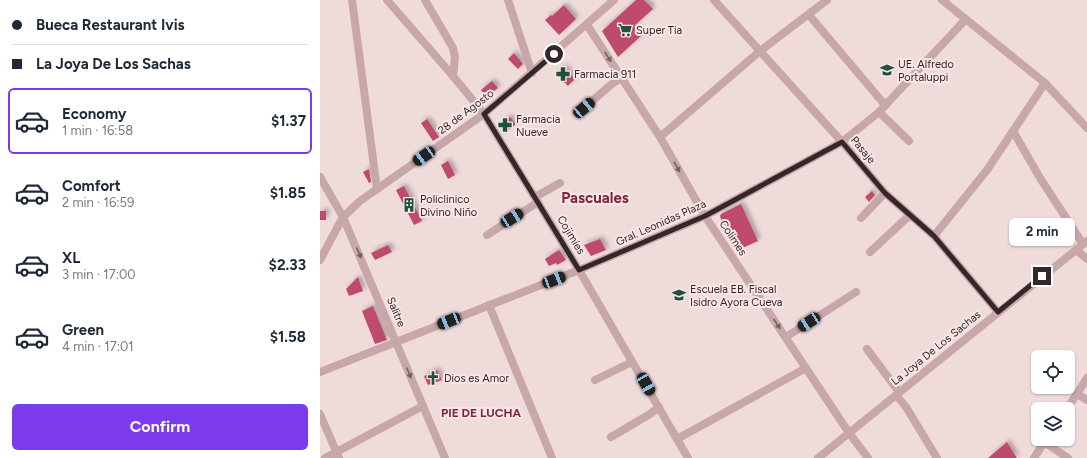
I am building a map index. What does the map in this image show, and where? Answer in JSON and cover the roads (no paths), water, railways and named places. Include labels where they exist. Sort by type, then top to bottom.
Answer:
[{"type":"street","points":[[352,0],[377,190]]},
{"type":"street","name":"Cojimíes","points":[[387,0],[484,114],[579,270],[688,458]]},
{"type":"street","points":[[425,0],[453,48],[455,58],[453,76]]},
{"type":"street","points":[[508,0],[532,73]]},
{"type":"street","name":"28 de Agosto","points":[[320,260],[343,217],[360,201],[484,114],[614,0]]},
{"type":"street","name":"Pasaje","points":[[714,0],[842,142],[885,193],[934,236],[998,312]]},
{"type":"street","points":[[660,137],[760,51],[827,0]]},
{"type":"street","points":[[942,0],[965,20],[1045,82],[1087,128]]},
{"type":"street","points":[[808,15],[909,141]]},
{"type":"street","name":"Gral. Leonidas Plaza","points":[[320,372],[579,270],[705,216],[842,142],[882,108],[965,20]]},
{"type":"street","name":"Colimes","points":[[587,25],[660,137],[705,216],[849,433],[868,458]]},
{"type":"street","points":[[584,108],[613,83],[622,78]]},
{"type":"street","points":[[934,236],[987,170],[1045,82]]},
{"type":"street","points":[[1013,131],[1040,178],[1085,242]]},
{"type":"street","name":"Salitre","points":[[320,177],[323,189],[343,217],[445,458]]},
{"type":"street","points":[[486,235],[560,183]]},
{"type":"street","points":[[861,218],[885,193]]},
{"type":"street","points":[[870,252],[910,215]]},
{"type":"street","name":"La Joya De Los Sachas","points":[[818,458],[1085,242]]},
{"type":"street","points":[[1076,250],[1087,259]]},
{"type":"street","points":[[786,337],[856,292]]},
{"type":"street","points":[[489,305],[552,458]]},
{"type":"street","points":[[867,349],[898,393],[937,458]]},
{"type":"street","points":[[595,380],[632,362]]},
{"type":"street","points":[[677,439],[806,368]]},
{"type":"street","points":[[1072,402],[1087,378]]},
{"type":"street","points":[[1077,394],[1087,400]]},
{"type":"street","points":[[325,458],[338,455],[423,406]]},
{"type":"street","points":[[610,437],[650,414],[659,407]]},
{"type":"street","points":[[320,414],[338,455]]},
{"type":"street","points":[[1034,458],[1042,446]]},
{"type":"street","points":[[1052,446],[1068,458]]},
{"type":"place","name":"Super Tia","points":[[625,30]]},
{"type":"place","name":"UE. Alfredo Portaluppi","points":[[887,70]]},
{"type":"place","name":"Farmacia 911","points":[[563,74]]},
{"type":"place","name":"Farmacia Nueve","points":[[505,125]]},
{"type":"place","name":"Policlinico Divino Niño","points":[[409,205]]},
{"type":"place","name":"Escuela EB. Fiscal Isidro Ayora Cueva","points":[[679,295]]},
{"type":"place","name":"Dios es Amor","points":[[433,378]]},
{"type":"district","name":"Pascuales","points":[[595,198]]},
{"type":"district","name":"PIE DE LUCHA","points":[[481,413]]}]
